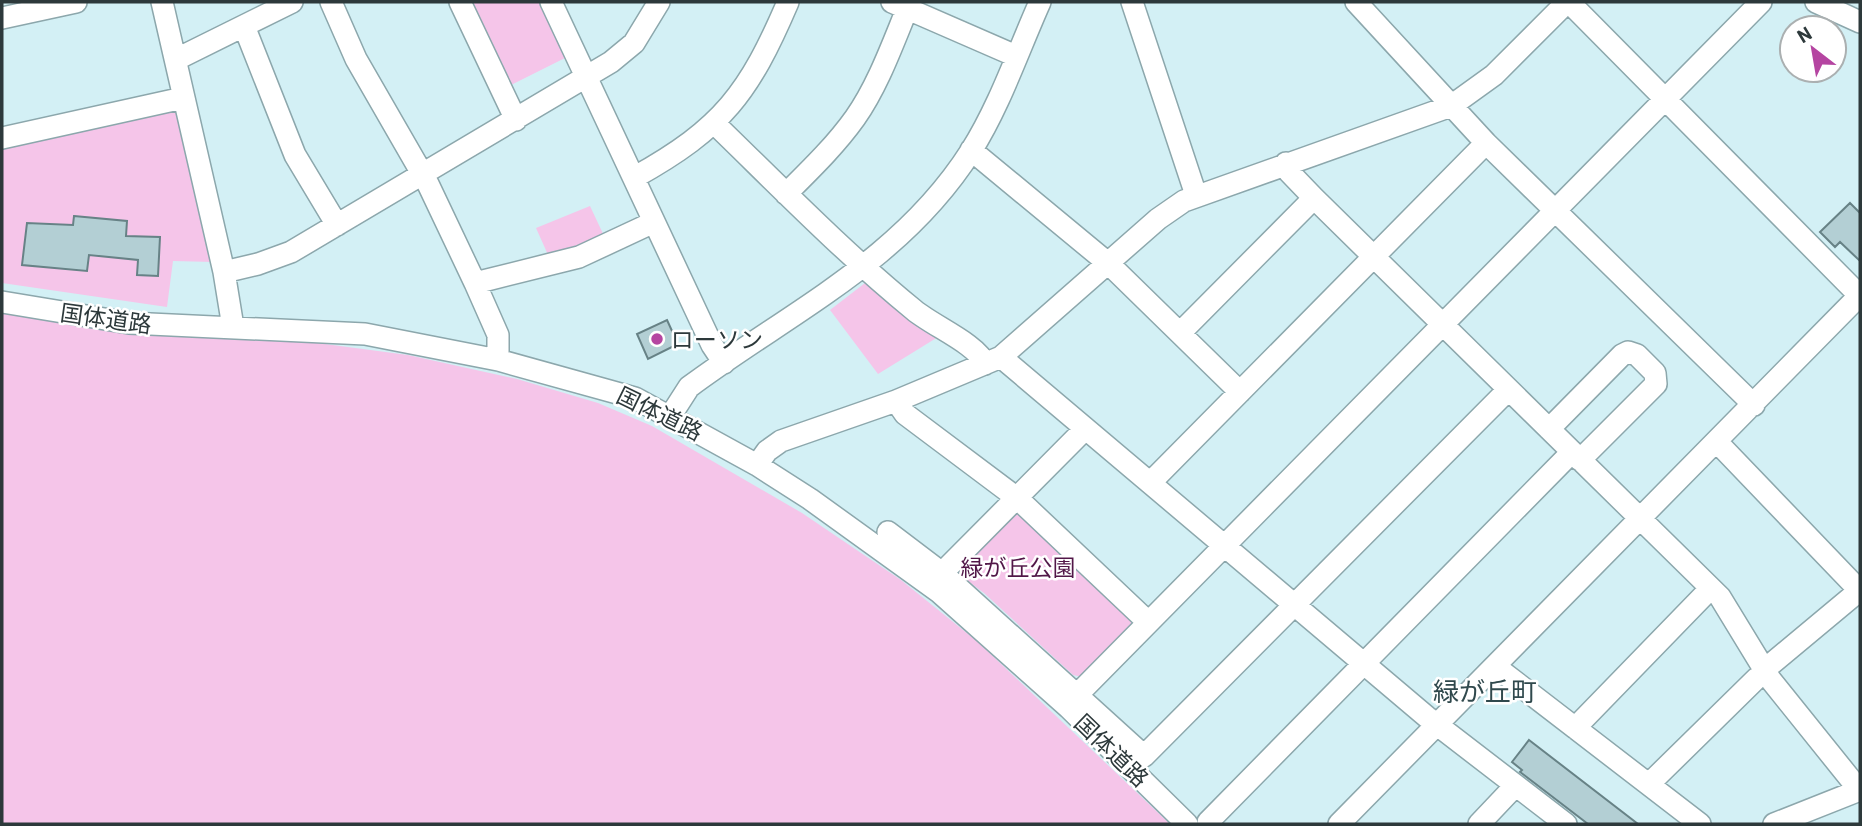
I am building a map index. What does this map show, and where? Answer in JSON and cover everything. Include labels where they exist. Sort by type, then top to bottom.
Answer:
[{"type":"street","points":[[2,19],[76,2]]},
{"type":"street","points":[[162,2],[224,272],[233,327]]},
{"type":"street","points":[[175,57],[183,56],[292,2]]},
{"type":"street","points":[[331,2],[356,59],[422,174],[475,283],[498,335],[498,360]]},
{"type":"street","points":[[460,2],[516,120]]},
{"type":"street","points":[[551,2],[712,345],[724,363]]},
{"type":"street","points":[[224,272],[280,257],[587,78],[634,43],[659,2]]},
{"type":"street","points":[[635,177],[714,124],[757,70],[788,2]]},
{"type":"street","points":[[671,415],[689,387],[863,268],[924,212],[971,150],[1040,2]]},
{"type":"street","points":[[1132,2],[1196,195]]},
{"type":"street","points":[[1356,2],[1486,143],[1754,405]]},
{"type":"street","points":[[757,465],[767,451],[780,441],[896,401],[993,360],[1109,264],[1158,219],[1196,195],[1451,106],[1494,75],[1568,2],[1667,98],[1860,295],[1339,824]]},
{"type":"street","points":[[1078,694],[1761,2]]},
{"type":"street","points":[[1816,2],[1860,22]]},
{"type":"street","points":[[786,194],[834,145],[866,101],[903,4],[1016,56]]},
{"type":"street","points":[[244,26],[295,155],[337,225]]},
{"type":"street","points":[[2,138],[183,98]]},
{"type":"street","points":[[714,124],[863,268],[932,326],[993,360],[1084,430],[1225,545],[1437,725],[1566,824]]},
{"type":"street","points":[[1150,484],[1486,143]]},
{"type":"street","points":[[971,150],[1109,264],[1240,392]]},
{"type":"street","points":[[1286,163],[1289,173],[1710,589],[1713,600],[1760,674],[1858,794],[1774,824]]},
{"type":"street","points":[[1180,332],[1314,198]]},
{"type":"street","points":[[475,283],[579,257],[654,222]]},
{"type":"street","name":"国体道路","points":[[2,302],[129,323],[365,334],[498,360],[602,386],[671,415],[757,465],[859,533],[939,592],[1197,823]]},
{"type":"street","points":[[1197,823],[1576,456],[1656,384],[1655,373],[1637,355],[1628,352],[1622,355],[1549,429]]},
{"type":"street","points":[[888,532],[942,573],[1144,756],[1508,390]]},
{"type":"street","points":[[896,401],[905,414],[1017,498],[1148,622]]},
{"type":"street","points":[[942,573],[1084,430]]},
{"type":"street","points":[[1650,785],[1760,674],[1860,591],[1717,442]]},
{"type":"street","points":[[1575,727],[1710,589]]},
{"type":"street","points":[[1496,667],[1700,824]]},
{"type":"street","points":[[1479,824],[1515,786]]},
{"type":"green space","points":[[467,2],[544,2],[569,56],[507,87]]},
{"type":"green space","points":[[171,107],[180,114],[214,262],[173,261],[167,307],[2,283],[2,145]]},
{"type":"green space","points":[[590,206],[605,238],[549,257],[536,228]]},
{"type":"green space","points":[[865,283],[938,337],[878,374],[830,310]]},
{"type":"green space","points":[[2,312],[137,333],[295,340],[408,355],[517,379],[598,403],[652,426],[802,513],[901,580],[978,642],[1170,824],[2,824]]},
{"type":"green space","name":"緑が丘公園","points":[[1021,510],[1131,617],[1131,627],[1082,677],[1073,675],[984,593],[958,574],[959,565],[1014,511]]},
{"type":"building","points":[[1850,203],[1860,213],[1860,261],[1840,242],[1835,247],[1820,232]]},
{"type":"building","points":[[74,216],[127,221],[126,236],[160,237],[158,276],[137,275],[138,260],[89,255],[87,271],[22,265],[27,223],[73,225]]},
{"type":"building","name":"ローソン","points":[[667,320],[678,344],[648,359],[637,334]]},
{"type":"building","points":[[1529,740],[1638,824],[1588,824],[1520,772],[1522,770],[1512,762]]},
{"type":"place","name":"ローソン","points":[[657,339]]},
{"type":"district","name":"緑が丘町","points":[[1485,690]]}]
